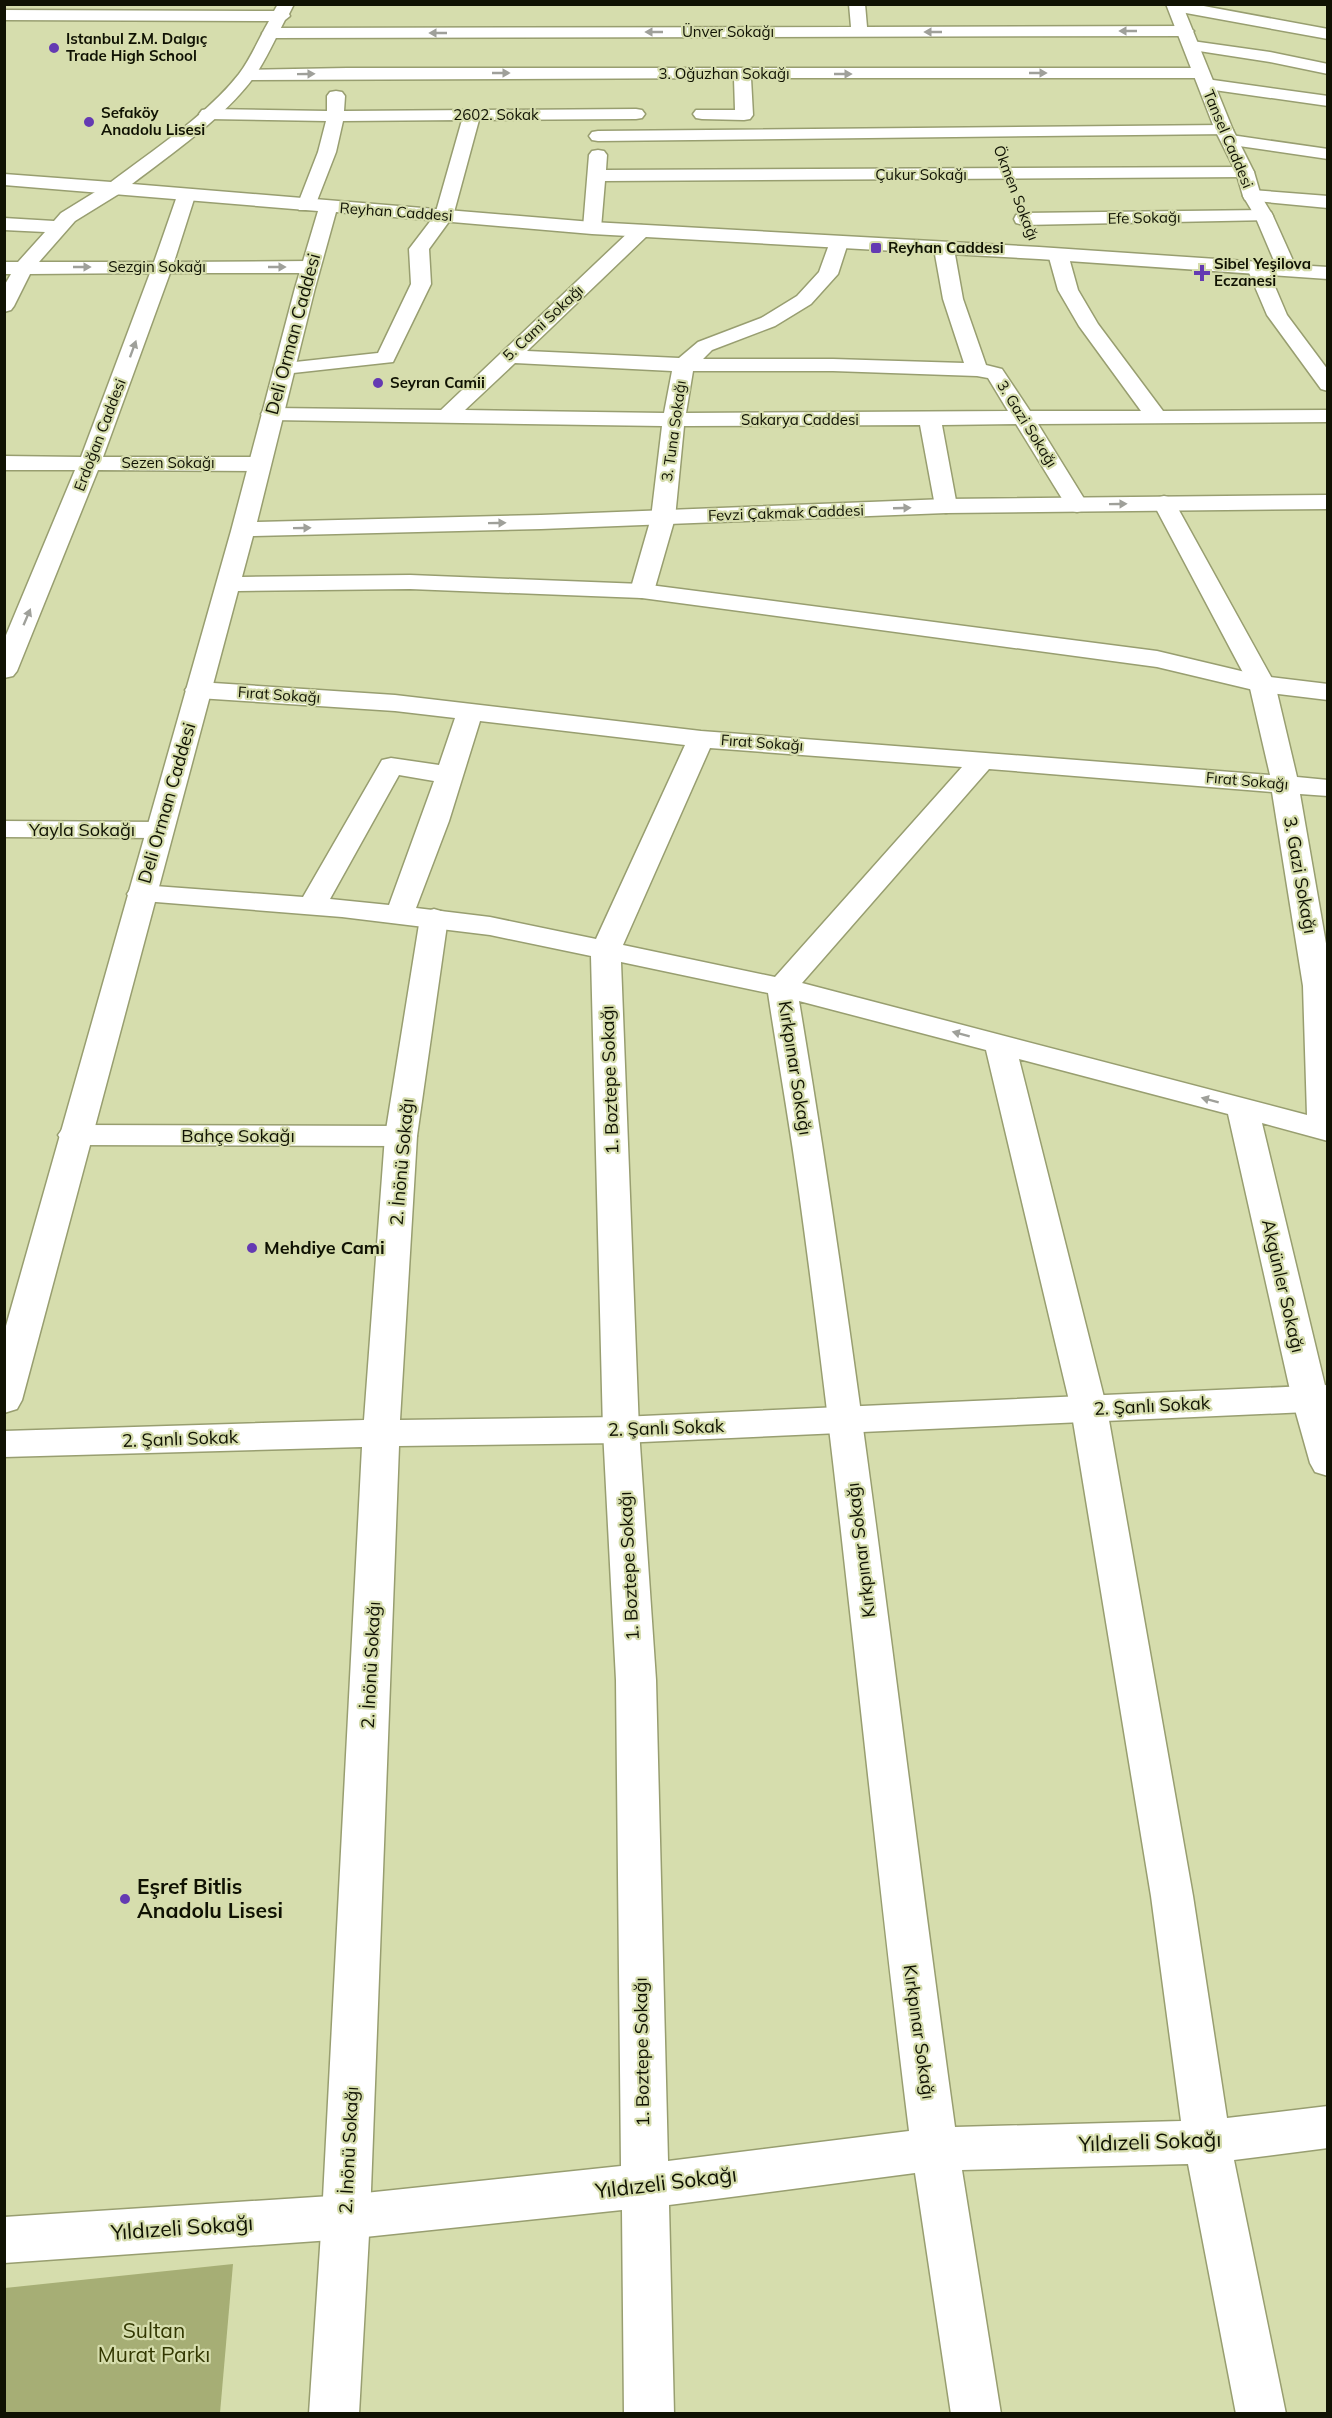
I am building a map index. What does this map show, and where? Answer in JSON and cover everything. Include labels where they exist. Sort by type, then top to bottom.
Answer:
[{"type":"street","points":[[857,4],[860,32]]},
{"type":"street","points":[[1174,5],[1328,34]]},
{"type":"street","name":"Tansel Caddesi","points":[[1174,5],[1203,79],[1245,172],[1252,196],[1264,216],[1288,270]]},
{"type":"street","points":[[4,15],[287,12]]},
{"type":"street","points":[[4,306],[14,268],[68,217],[115,188],[208,114],[247,75],[270,33],[287,12]]},
{"type":"street","points":[[542,16],[602,17]]},
{"type":"street","name":"Ünver Sokağı","points":[[270,33],[360,24],[1189,39],[1328,69]]},
{"type":"street","name":"Deli Orman Caddesi","points":[[4,1400],[74,1135],[244,529],[309,267],[317,206],[337,116],[336,94],[347,73],[360,24]]},
{"type":"street","points":[[793,32],[799,74]]},
{"type":"street","name":"3. Oğuzhan Sokağı","points":[[247,75],[347,73],[799,74],[1203,79],[1328,101]]},
{"type":"street","points":[[686,114],[744,115],[742,74]]},
{"type":"street","name":"2602. Sokak","points":[[208,114],[337,116],[652,114]]},
{"type":"street","points":[[583,114],[598,136],[592,228]]},
{"type":"street","points":[[284,368],[386,358],[422,284],[419,249],[444,216],[472,115]]},
{"type":"street","points":[[598,136],[993,133],[1227,135],[1328,154]]},
{"type":"street","name":"Ökmen Sokağı","points":[[993,133],[1010,175],[1023,219],[1049,254],[1089,326],[1157,417]]},
{"type":"street","name":"Çukur Sokağı","points":[[597,176],[1245,172]]},
{"type":"street","name":"Reyhan Caddesi","points":[[4,179],[186,196],[592,228],[1049,254],[1328,273]]},
{"type":"street","name":"Erdoğan Caddesi","points":[[4,671],[91,463],[163,268],[186,196]]},
{"type":"street","points":[[1252,196],[1328,202]]},
{"type":"street","name":"Efe Sokağı","points":[[1023,219],[1264,216]]},
{"type":"street","points":[[4,224],[59,227]]},
{"type":"street","name":"5. Cami Sokağı","points":[[446,417],[641,231]]},
{"type":"street","name":"3. Tuna Sokağı","points":[[642,591],[663,518],[674,420],[684,365],[705,346],[768,322],[804,300],[828,274],[838,243]]},
{"type":"street","name":"3. Gazi Sokağı","points":[[944,249],[953,299],[977,370],[995,373],[1077,505]]},
{"type":"street","name":"Sezgin Sokağı","points":[[14,268],[309,267]]},
{"type":"street","points":[[1257,268],[1263,287],[1289,334],[1328,385]]},
{"type":"street","points":[[508,356],[684,365],[833,365],[977,370]]},
{"type":"street","name":"Sakarya Caddesi","points":[[272,414],[674,420],[1328,416]]},
{"type":"street","points":[[930,419],[946,506]]},
{"type":"street","name":"Sezen Sokağı","points":[[4,463],[260,464]]},
{"type":"street","name":"Fevzi Çakmak Caddesi","points":[[244,529],[663,518],[946,506],[1328,502]]},
{"type":"street","name":"3. Gazi Sokağı","points":[[1164,503],[1262,684],[1284,784],[1318,986],[1325,1130]]},
{"type":"street","points":[[228,584],[410,582],[642,591],[1156,659],[1262,684],[1328,692]]},
{"type":"street","name":"Fırat Sokağı","points":[[198,690],[395,703],[701,739],[1328,788]]},
{"type":"street","name":"2. İnönü Sokağı","points":[[334,2414],[346,2217],[381,1433],[417,916],[449,775],[470,711]]},
{"type":"street","name":"1. Boztepe Sokağı","points":[[649,2414],[636,1680],[621,1430],[606,950],[701,739]]},
{"type":"street","name":"Kırkpınar Sokağı","points":[[976,2414],[935,2149],[902,1899],[846,1420],[815,1191],[782,987],[983,760]]},
{"type":"street","points":[[312,906],[391,766],[449,775]]},
{"type":"street","name":"Yayla Sokağı","points":[[4,829],[159,830]]},
{"type":"street","points":[[141,894],[312,906],[490,926],[782,987],[1325,1130]]},
{"type":"street","points":[[1000,1045],[1089,1409],[1173,1896],[1207,2142],[1262,2414]]},
{"type":"street","name":"Akgünler Sokağı","points":[[1242,1108],[1318,1399],[1328,1463]]},
{"type":"street","name":"Bahçe Sokağı","points":[[74,1135],[401,1136]]},
{"type":"street","name":"2. Şanlı Sokak","points":[[4,1444],[381,1433],[621,1430],[1318,1399]]},
{"type":"street","name":"Yıldızeli Sokağı","points":[[4,2240],[346,2217],[645,2186],[935,2149],[1207,2142],[1328,2127]]},
{"type":"green space","name":"Sultan Murat Parkı","points":[[233,2264],[220,2413],[5,2413],[5,2288]]},
{"type":"place","name":"Istanbul Z.M. Dalgıç Trade High School","points":[[54,48]]},
{"type":"place","name":"Sefaköy Anadolu Lisesi","points":[[89,122]]},
{"type":"place","name":"Reyhan Caddesi","points":[[876,248]]},
{"type":"place","name":"Sibel Yeşilova Eczanesi","points":[[1202,273]]},
{"type":"place","name":"Seyran Camii","points":[[378,383]]},
{"type":"place","name":"Mehdiye Cami","points":[[252,1248]]},
{"type":"place","name":"Eşref Bitlis Anadolu Lisesi","points":[[125,1899]]}]
